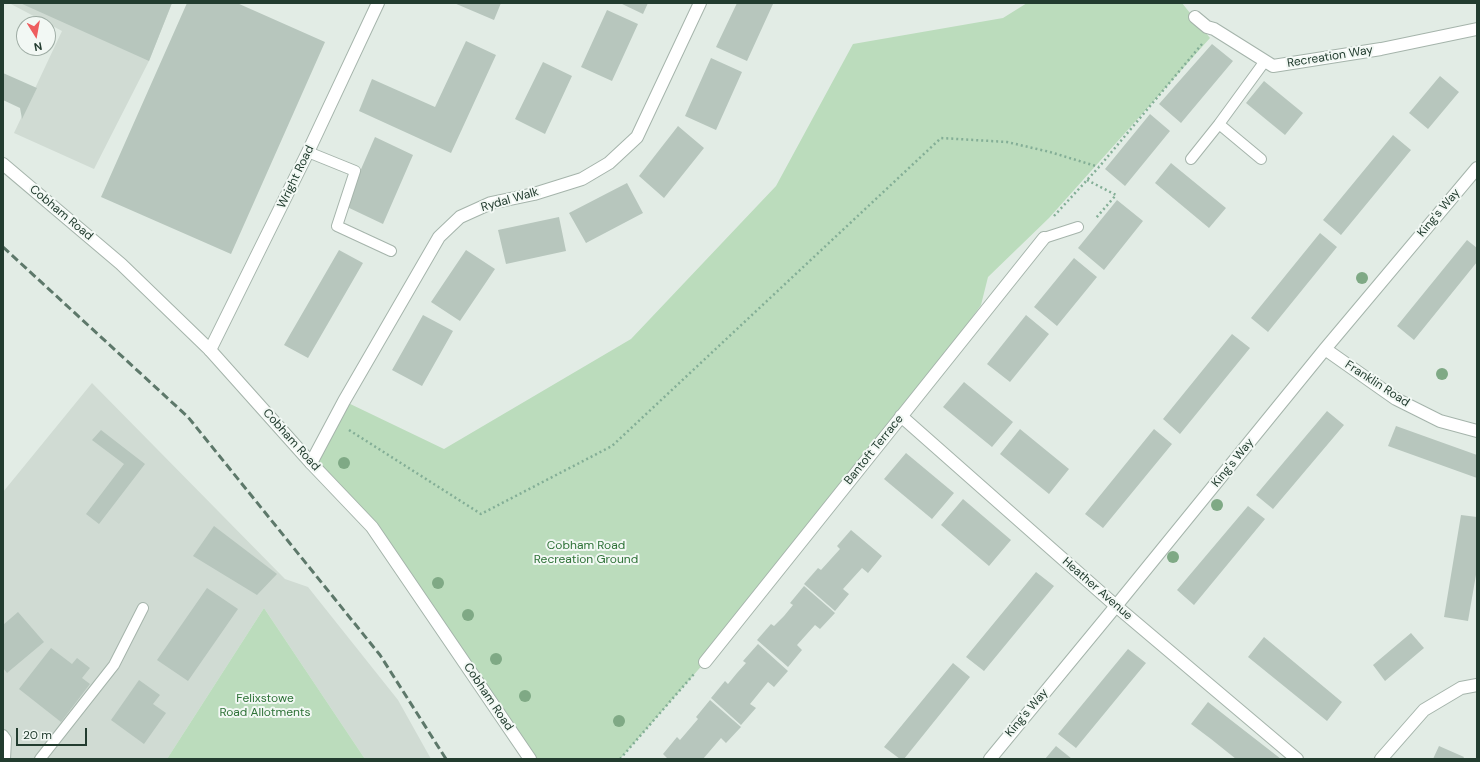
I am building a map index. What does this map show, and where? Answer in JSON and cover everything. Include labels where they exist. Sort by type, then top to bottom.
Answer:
[{"type":"street","name":"Wright Road","points":[[210,350],[308,152],[378,3]]},
{"type":"street","name":"Rydal Walk","points":[[311,463],[333,420],[439,237],[460,217],[491,203],[534,194],[582,178],[609,163],[636,137],[700,3]]},
{"type":"street","name":"Recreation Way","points":[[1195,17],[1207,27],[1214,29],[1273,66],[1300,63],[1381,49],[1477,29]]},
{"type":"street","name":"Cobham Road","points":[[3,164],[121,264],[210,350],[311,463],[372,527],[530,759]]},
{"type":"street","name":"King's Way","points":[[990,759],[1325,349],[1477,168]]},
{"type":"street","name":"Bantoft Terrace","points":[[705,662],[1044,238]]},
{"type":"street","name":"Franklin Road","points":[[1325,349],[1396,399],[1440,420],[1477,431]]},
{"type":"street","name":"Heather Avenue","points":[[901,416],[1116,606],[1297,759]]},
{"type":"street","points":[[1381,759],[1424,710],[1461,688],[1477,685]]},
{"type":"lane","points":[[1191,159],[1219,124],[1265,61]]},
{"type":"lane","points":[[1219,124],[1261,159]]},
{"type":"lane","points":[[308,152],[355,171],[337,226],[391,251]]},
{"type":"lane","points":[[1044,238],[1078,227]]},
{"type":"lane","points":[[40,759],[114,665],[143,608]]},
{"type":"lane","points":[[3,735],[6,739],[5,759]]},
{"type":"path","points":[[1044,238],[1054,217],[1099,167],[1214,29]]},
{"type":"path","points":[[333,420],[482,514],[612,446],[941,138],[1007,142],[1050,152],[1099,167]]},
{"type":"path","points":[[1087,180],[1116,195],[1096,218]]},
{"type":"path","points":[[620,759],[705,662]]},
{"type":"shaded area","points":[[9,3],[172,3],[149,61],[94,169],[14,133],[50,56],[56,56],[56,44],[62,31],[56,28],[56,16],[34,16]]},
{"type":"shaded area","points":[[92,383],[285,579],[308,587],[398,700],[431,759],[365,759],[264,608],[167,759],[3,759],[3,492]]},
{"type":"green space","name":"Cobham Road Recreation Ground","points":[[1027,3],[1182,3],[1210,38],[1049,218],[988,277],[981,305],[901,416],[705,662],[620,759],[530,759],[372,527],[311,463],[344,401],[444,449],[631,339],[776,186],[853,44],[1003,18]]},
{"type":"green space","name":"Felixstowe Road Allotments","points":[[264,608],[365,759],[167,759]]},
{"type":"building","points":[[20,3],[172,3],[149,61],[56,19],[56,16],[49,16]]},
{"type":"building","points":[[187,3],[237,3],[325,42],[231,254],[101,197]]},
{"type":"building","points":[[454,3],[501,3],[494,20]]},
{"type":"building","points":[[620,3],[648,3],[643,14]]},
{"type":"building","points":[[737,3],[773,4],[747,61],[716,47]]},
{"type":"building","points":[[607,10],[638,24],[612,81],[581,67]]},
{"type":"building","points":[[466,41],[496,55],[451,153],[359,111],[372,79],[435,107]]},
{"type":"building","points":[[1212,44],[1233,61],[1181,123],[1159,104]]},
{"type":"building","points":[[711,58],[742,72],[716,130],[685,116]]},
{"type":"building","points":[[543,62],[572,76],[545,134],[515,119]]},
{"type":"building","points":[[3,73],[37,88],[22,119],[20,108],[3,100]]},
{"type":"building","points":[[1440,76],[1459,92],[1428,129],[1409,113]]},
{"type":"building","points":[[1264,81],[1303,113],[1285,135],[1246,103]]},
{"type":"building","points":[[1150,114],[1170,131],[1125,186],[1105,169]]},
{"type":"building","points":[[678,126],[704,148],[664,198],[639,176]]},
{"type":"building","points":[[1393,135],[1411,150],[1341,235],[1323,220]]},
{"type":"building","points":[[375,137],[413,155],[383,224],[345,206]]},
{"type":"building","points":[[1171,163],[1226,208],[1209,228],[1155,183]]},
{"type":"building","points":[[627,183],[643,213],[586,243],[569,213]]},
{"type":"building","points":[[1117,200],[1143,221],[1104,270],[1078,248]]},
{"type":"building","points":[[559,217],[566,251],[506,264],[498,230]]},
{"type":"building","points":[[1320,233],[1337,247],[1268,332],[1251,318]]},
{"type":"building","points":[[1467,240],[1477,248],[1477,262],[1414,340],[1397,326]]},
{"type":"building","points":[[339,250],[363,263],[308,358],[284,345]]},
{"type":"building","points":[[466,250],[495,269],[460,321],[431,302]]},
{"type":"building","points":[[1074,258],[1097,277],[1057,326],[1034,307]]},
{"type":"building","points":[[423,315],[453,331],[422,386],[392,370]]},
{"type":"building","points":[[1026,315],[1049,334],[1010,382],[987,364]]},
{"type":"building","points":[[1232,334],[1250,348],[1180,434],[1163,419]]},
{"type":"building","points":[[964,382],[1013,422],[992,447],[943,407]]},
{"type":"building","points":[[1327,411],[1344,425],[1273,509],[1256,495]]},
{"type":"building","points":[[1396,426],[1477,455],[1477,478],[1388,446]]},
{"type":"building","points":[[1020,429],[1069,469],[1049,494],[1000,454]]},
{"type":"building","points":[[1154,429],[1172,444],[1103,528],[1085,514]]},
{"type":"building","points":[[101,430],[145,464],[99,524],[86,514],[124,464],[92,440]]},
{"type":"building","points":[[906,453],[954,493],[932,519],[884,479]]},
{"type":"building","points":[[963,499],[1011,540],[989,566],[941,525]]},
{"type":"building","points":[[1248,506],[1265,519],[1194,605],[1177,590]]},
{"type":"building","points":[[1461,515],[1477,517],[1477,569],[1468,621],[1444,617]]},
{"type":"building","points":[[214,526],[277,574],[257,595],[193,556]]},
{"type":"building","points":[[851,530],[882,556],[868,573],[862,568],[843,589],[849,594],[835,611],[804,584],[818,568],[821,570],[840,549],[837,546]]},
{"type":"building","points":[[1036,572],[1054,586],[984,671],[966,657]]},
{"type":"building","points":[[804,586],[835,613],[820,629],[815,625],[797,645],[802,650],[788,667],[757,640],[771,624],[774,626],[784,616],[793,605],[790,603]]},
{"type":"building","points":[[207,588],[238,609],[188,681],[157,660]]},
{"type":"building","points":[[18,612],[44,642],[7,673],[3,668],[3,625]]},
{"type":"building","points":[[1411,633],[1424,648],[1385,681],[1373,665]]},
{"type":"building","points":[[1264,637],[1342,702],[1327,721],[1248,657]]},
{"type":"building","points":[[758,644],[788,671],[774,687],[768,682],[750,704],[756,708],[741,725],[711,698],[725,681],[728,684],[746,663],[743,661]]},
{"type":"building","points":[[51,648],[72,664],[77,658],[90,668],[82,678],[90,684],[61,722],[19,689]]},
{"type":"building","points":[[1128,649],[1146,663],[1076,748],[1058,734]]},
{"type":"building","points":[[953,663],[970,677],[904,759],[900,759],[884,747]]},
{"type":"building","points":[[139,680],[160,695],[153,704],[166,713],[144,744],[111,720]]},
{"type":"building","points":[[710,700],[741,727],[726,743],[721,738],[703,759],[668,759],[663,754],[677,737],[680,740],[698,719],[696,717]]},
{"type":"building","points":[[1208,702],[1281,759],[1236,759],[1191,724]]},
{"type":"building","points":[[1056,746],[1072,759],[1045,759]]},
{"type":"building","points":[[1439,746],[1464,757],[1463,759],[1433,759]]},
{"type":"railway","points":[[3,247],[188,417],[380,655],[446,759]]}]
